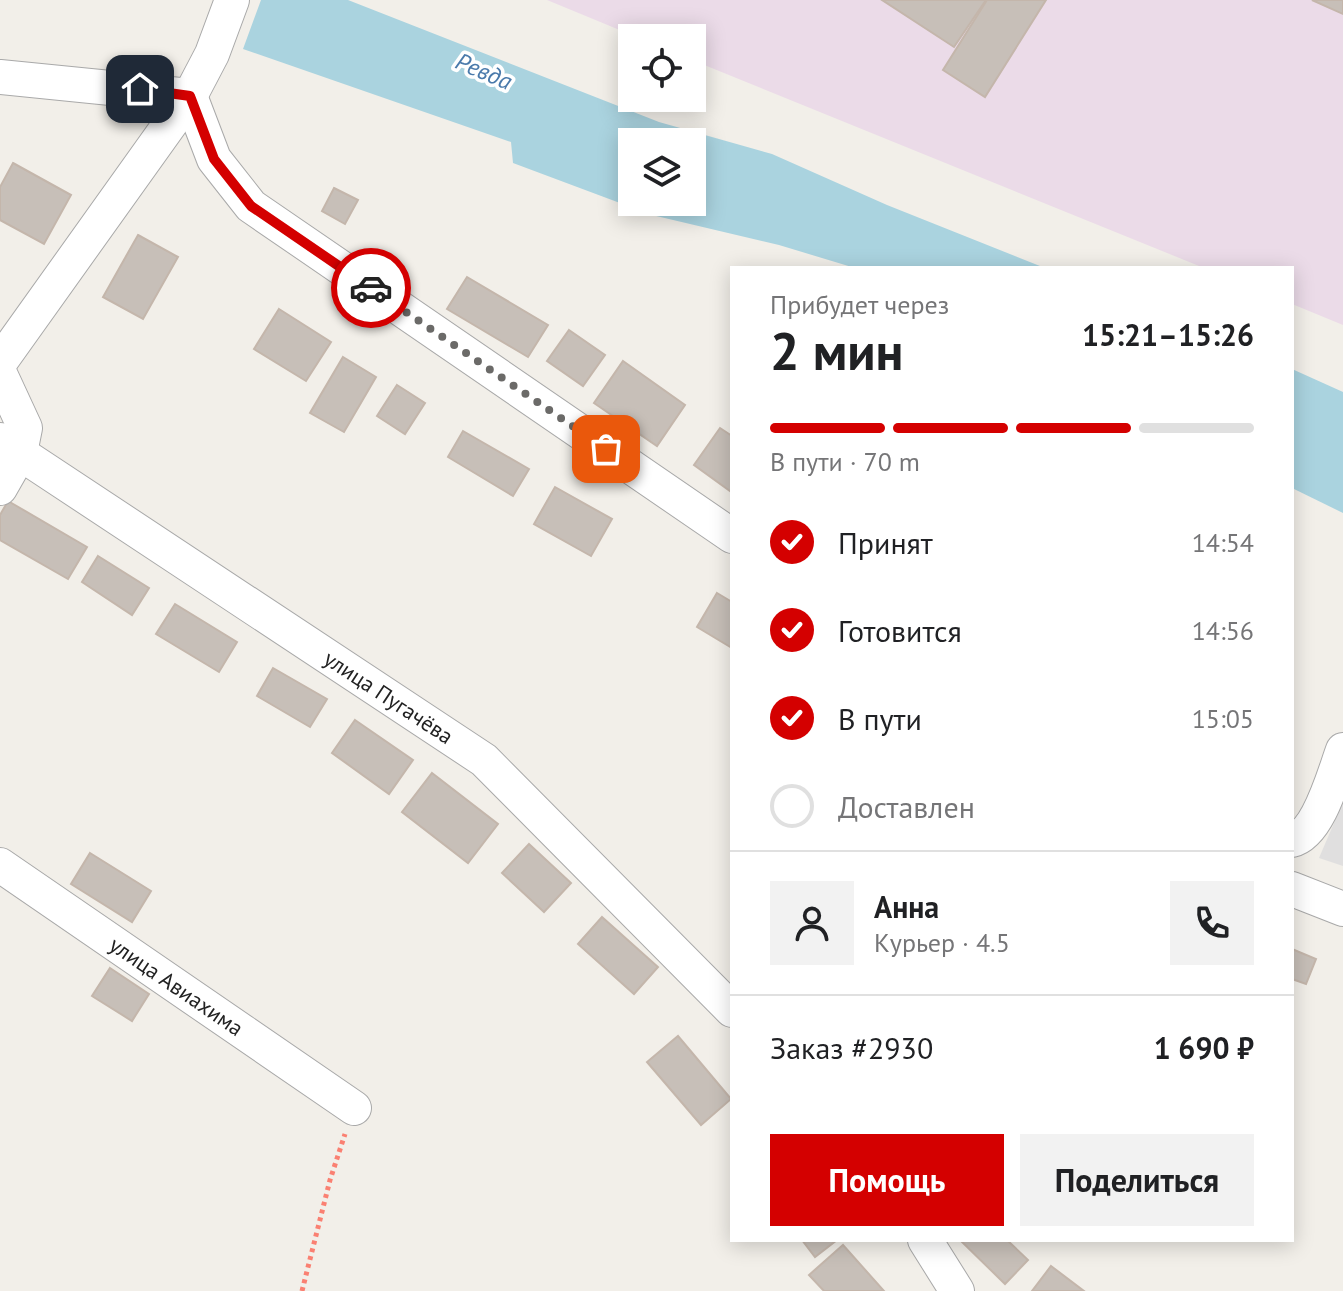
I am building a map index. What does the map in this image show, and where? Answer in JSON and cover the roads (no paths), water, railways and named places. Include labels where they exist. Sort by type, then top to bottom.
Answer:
[{"type":"street","points":[[0,362],[190,96],[212,54],[232,0]]},
{"type":"street","points":[[0,77],[190,96]]},
{"type":"street","points":[[190,96],[214,159],[251,206],[730,535]]},
{"type":"street","points":[[0,374],[25,428],[10,446],[0,488]]},
{"type":"street","name":"улица Пугачёва","points":[[10,446],[484,760],[730,1008]]},
{"type":"street","points":[[1294,839],[1316,819],[1343,750]]},
{"type":"street","name":"улица Авиахима","points":[[0,865],[354,1108]]},
{"type":"street","points":[[1294,890],[1343,909]]},
{"type":"street","points":[[926,1242],[953,1290]]},
{"type":"water","name":"Ревда","points":[[261,0],[348,0],[618,106],[618,112],[634,112],[680,128],[618,128],[618,202],[513,163],[511,142],[243,49]]},
{"type":"water","points":[[706,135],[772,154],[887,205],[1040,266],[848,266],[779,245],[656,216],[706,216]]},
{"type":"water","points":[[1294,370],[1343,392],[1343,513],[1294,489]]}]
